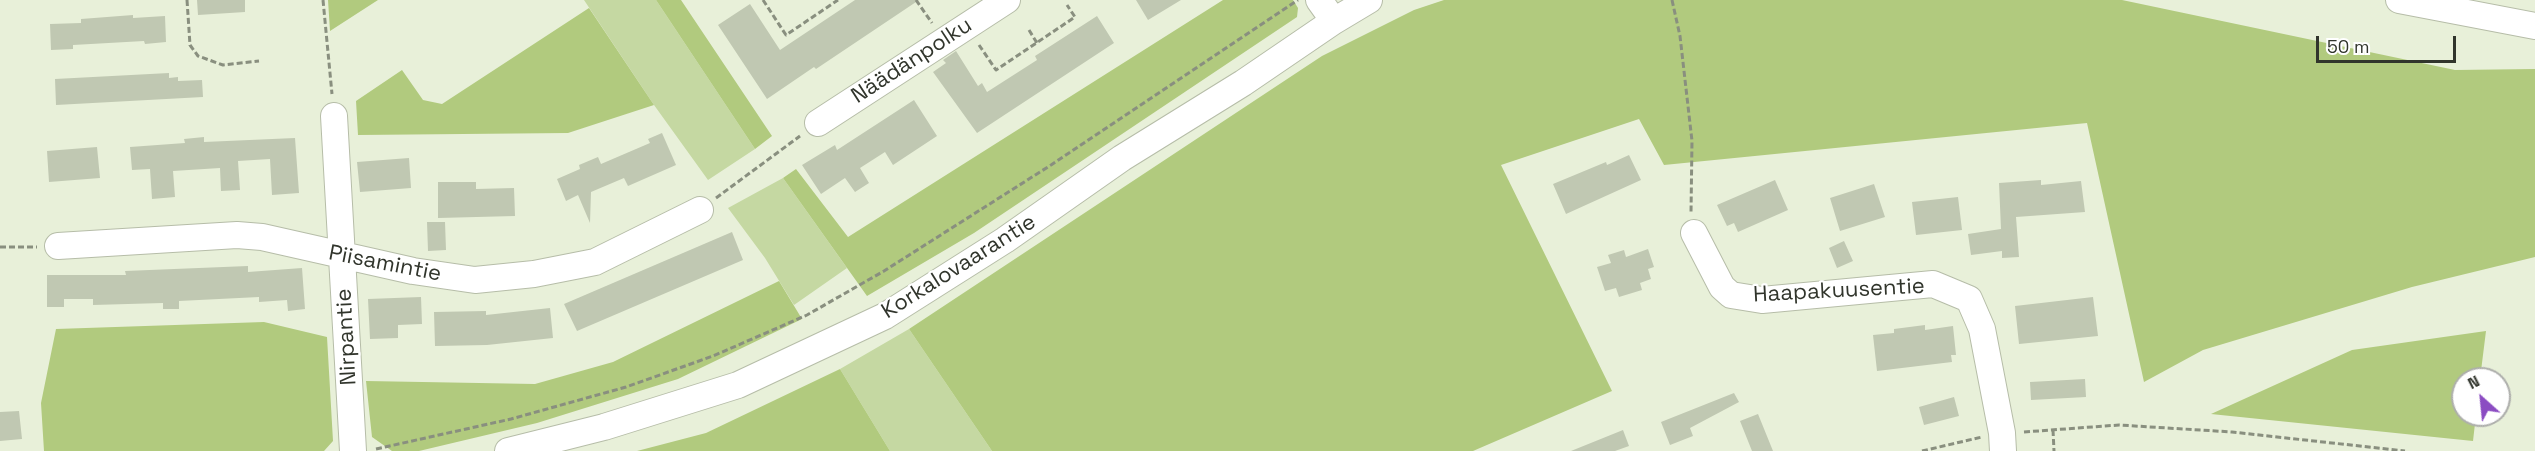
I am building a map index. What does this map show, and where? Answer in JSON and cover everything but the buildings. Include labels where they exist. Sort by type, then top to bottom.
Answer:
[{"type":"street","name":"Näädänpolku","points":[[818,123],[1007,0]]},
{"type":"street","points":[[1318,0],[1334,21]]},
{"type":"street","name":"Korkalovaarantie","points":[[508,451],[604,428],[738,385],[885,316],[1005,240],[1122,158],[1243,83],[1369,0]]},
{"type":"street","points":[[2399,0],[2535,26]]},
{"type":"street","name":"Nirpantie","points":[[334,116],[353,451]]},
{"type":"street","name":"Piisamintie","points":[[58,246],[237,235],[262,237],[413,271],[475,280],[534,274],[595,262],[700,210]]},
{"type":"street","name":"Haapakuusentie","points":[[1694,233],[1722,287],[1731,295],[1762,300],[1932,284],[1969,299],[1982,329],[2002,442]]},
{"type":"path","points":[[187,0],[190,45],[198,56],[223,65],[259,61]]},
{"type":"path","points":[[323,0],[334,116]]},
{"type":"path","points":[[763,0],[786,35],[838,0]]},
{"type":"path","points":[[916,0],[944,41]]},
{"type":"path","points":[[365,451],[511,419],[626,387],[713,356],[807,315],[884,272],[1051,165],[1298,0]]},
{"type":"path","points":[[1672,0],[1680,36],[1692,141],[1691,211],[1694,233]]},
{"type":"path","points":[[966,26],[996,70],[1075,17],[1067,5]]},
{"type":"path","points":[[1029,30],[1037,43]]},
{"type":"path","points":[[700,210],[818,123]]},
{"type":"path","points":[[0,247],[58,246]]},
{"type":"path","points":[[1922,451],[2002,442],[2053,430],[2119,425],[2232,432],[2405,451]]},
{"type":"path","points":[[2053,430],[2054,451]]},
{"type":"green space","points":[[328,0],[378,0],[330,31]]},
{"type":"green space","points":[[584,0],[656,0],[755,149],[708,180],[654,105]]},
{"type":"green space","points":[[656,0],[681,0],[772,136],[755,149]]},
{"type":"green space","points":[[1223,0],[1293,0],[1298,8],[1297,17],[974,233],[867,296],[783,178],[796,169],[848,237]]},
{"type":"green space","points":[[1444,0],[2122,0],[2455,70],[2535,69],[2535,257],[2412,287],[2203,350],[2144,382],[2087,123],[1664,165],[1639,119],[1501,165],[1612,391],[1473,451],[992,451],[909,329],[1322,56],[1414,10]]},
{"type":"green space","points":[[589,8],[654,105],[568,133],[358,135],[356,101],[402,70],[423,100],[442,104]]},
{"type":"green space","points":[[783,178],[847,268],[794,305],[765,258],[728,208]]},
{"type":"green space","points":[[779,281],[802,319],[678,379],[537,423],[419,451],[392,451],[372,437],[366,381],[535,384],[613,362]]},
{"type":"green space","points":[[264,322],[327,337],[333,441],[324,451],[44,451],[41,403],[56,329]]},
{"type":"green space","points":[[909,329],[992,451],[890,451],[840,369]]},
{"type":"green space","points":[[2486,331],[2482,367],[2451,367],[2451,427],[2475,427],[2473,441],[2211,414],[2352,350]]},
{"type":"green space","points":[[840,369],[890,451],[637,451],[706,433]]}]
